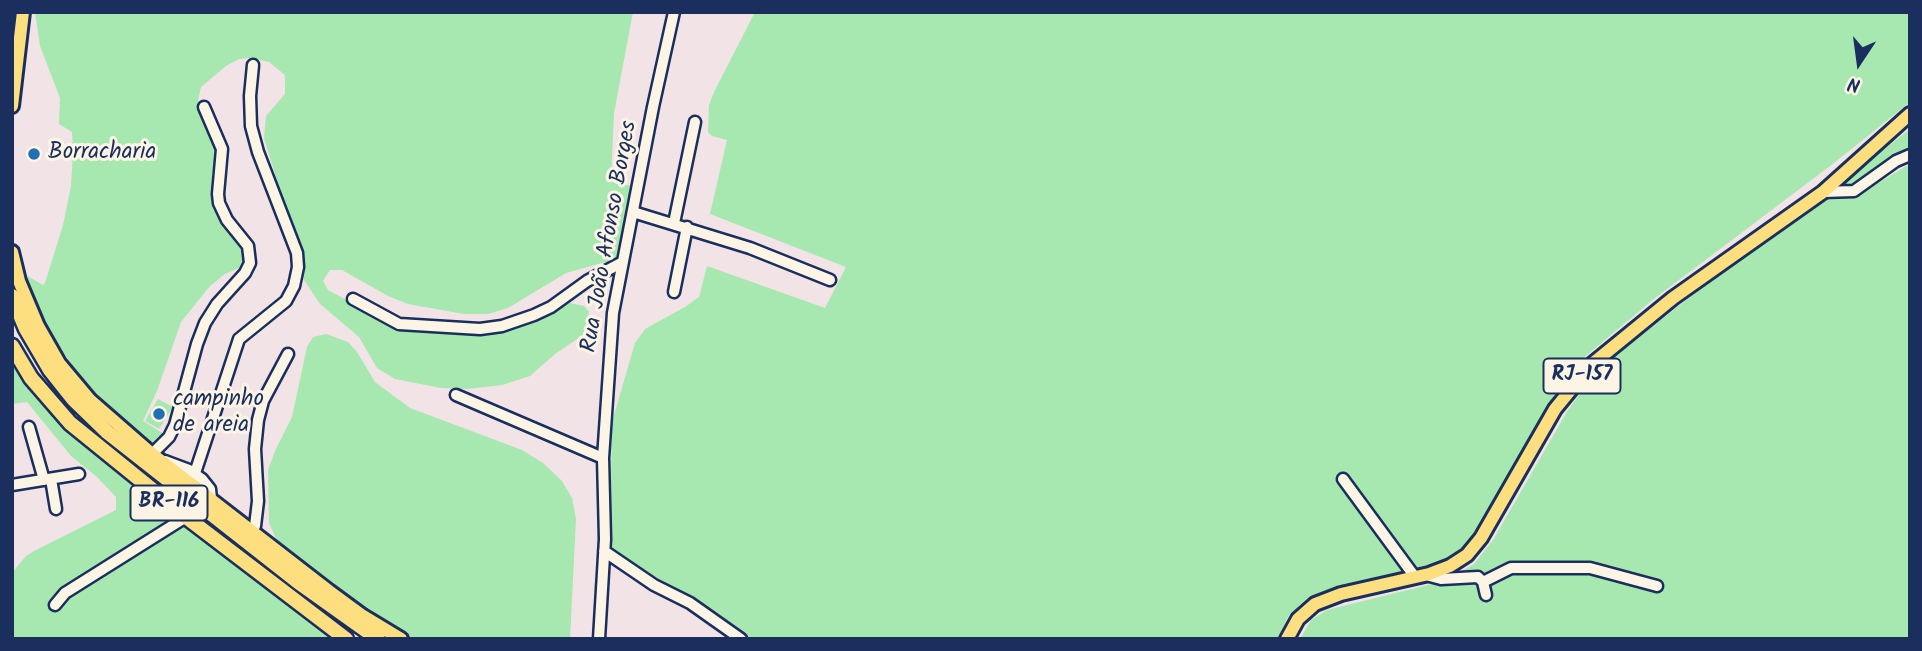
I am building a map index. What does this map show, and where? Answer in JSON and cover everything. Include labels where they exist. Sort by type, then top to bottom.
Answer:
[{"type":"highway","name":"BR-116","points":[[12,296],[26,329],[50,370],[107,432],[309,590],[378,639]]},
{"type":"highway","name":"BR-116","points":[[12,346],[31,378],[70,424],[346,639]]},
{"type":"highway","points":[[12,352],[37,392],[65,424],[120,464]]},
{"type":"main road","points":[[12,106],[23,12]]},
{"type":"main road","name":"RJ-157","points":[[1287,639],[1298,619],[1315,604],[1341,594],[1420,576],[1450,566],[1466,555],[1481,538],[1555,409],[1591,365],[1673,298],[1823,192],[1910,114]]},
{"type":"main road","points":[[12,252],[29,306],[59,363],[90,400],[155,457],[363,616],[401,639]]},
{"type":"street","name":"Rua João Afonso Borges","points":[[599,639],[604,551],[603,458],[610,342],[623,261],[674,12]]},
{"type":"street","points":[[195,473],[239,339],[286,301],[294,286],[298,267],[297,253],[258,152],[251,126],[253,65]]},
{"type":"street","points":[[204,107],[222,149],[218,183],[219,203],[248,246],[250,263],[205,323],[175,425],[155,457],[195,473],[210,489],[211,499]]},
{"type":"street","points":[[674,223],[695,122]]},
{"type":"street","points":[[1823,192],[1854,191],[1910,155]]},
{"type":"street","points":[[633,212],[750,248],[830,280]]},
{"type":"street","points":[[674,292],[687,227]]},
{"type":"street","points":[[353,299],[399,324],[480,329],[502,326],[551,307],[587,281],[623,261]]},
{"type":"street","points":[[252,531],[258,501],[255,449],[258,420],[266,394],[288,354]]},
{"type":"street","points":[[456,395],[603,458]]},
{"type":"street","points":[[29,427],[56,509]]},
{"type":"street","points":[[12,485],[79,474]]},
{"type":"street","points":[[1342,479],[1420,576],[1441,579],[1478,577],[1483,582],[1486,595]]},
{"type":"street","points":[[55,605],[65,593],[186,517]]},
{"type":"street","points":[[604,551],[654,585],[690,603],[741,639]]},
{"type":"street","points":[[1483,582],[1511,568],[1590,568],[1657,586]]},
{"type":"green space","points":[[35,12],[633,12],[614,113],[611,180],[631,186],[616,259],[566,273],[508,308],[488,314],[464,314],[408,304],[342,270],[330,270],[323,281],[328,290],[383,320],[408,329],[482,333],[570,303],[584,306],[589,312],[583,335],[555,354],[530,376],[502,385],[467,389],[441,388],[395,379],[377,368],[359,337],[320,304],[304,280],[302,262],[264,138],[266,116],[285,94],[285,75],[269,62],[239,59],[201,87],[198,100],[215,142],[214,201],[248,253],[244,266],[225,274],[210,286],[181,322],[157,391],[143,421],[164,434],[151,448],[101,403],[78,374],[51,334],[24,274],[43,285],[45,283],[63,225],[71,186],[73,152],[72,132],[59,124],[60,98],[40,46]]},
{"type":"green space","points":[[755,12],[1910,12],[1910,102],[1655,298],[1575,365],[1556,392],[1473,540],[1444,560],[1421,569],[1340,587],[1308,598],[1289,615],[1277,639],[749,639],[612,550],[611,474],[612,422],[635,343],[645,329],[699,297],[707,266],[825,308],[846,267],[710,214],[727,140],[712,136],[708,132],[709,105]]},
{"type":"green space","points":[[1910,129],[1910,152],[1856,185],[1841,187],[1842,182]]},
{"type":"green space","points":[[1910,164],[1910,639],[1300,639],[1311,620],[1327,610],[1444,581],[1474,564],[1493,540],[1568,410],[1608,361],[1730,266],[1825,197],[1856,196]]},
{"type":"green space","points":[[326,334],[348,342],[375,382],[410,408],[522,450],[543,463],[562,481],[572,498],[576,519],[570,639],[414,639],[352,598],[277,541],[269,523],[268,470],[292,417],[307,347],[313,337]]},
{"type":"green space","points":[[12,355],[62,425],[80,443],[340,639],[12,639],[12,573],[26,556],[34,551],[116,510],[116,497],[71,456],[27,402],[12,404]]},
{"type":"green space","name":"campinho de areia","points":[[158,399],[173,407],[159,429],[145,421]]},
{"type":"place","name":"Borracharia","points":[[34,154]]},
{"type":"place","name":"campinho de areia","points":[[159,414]]}]
